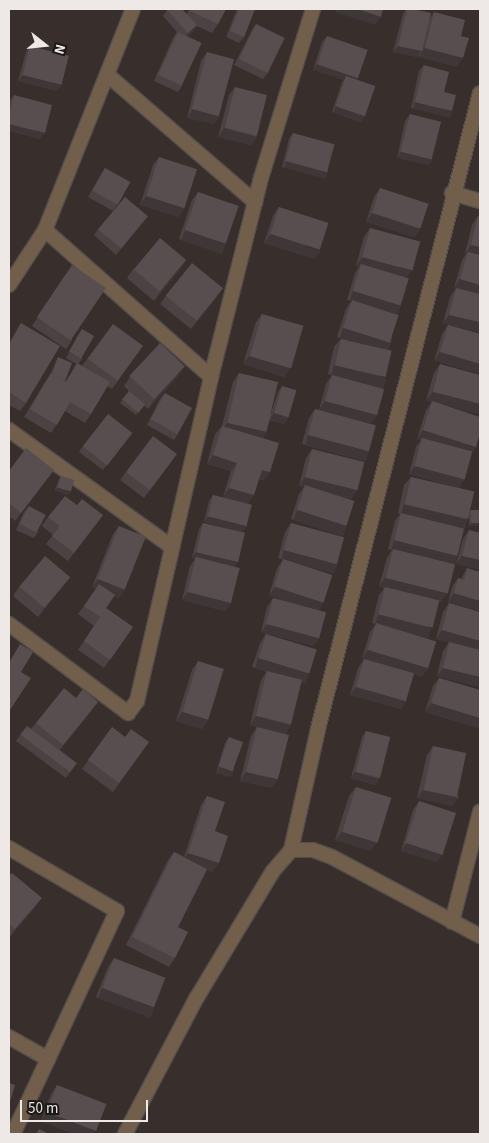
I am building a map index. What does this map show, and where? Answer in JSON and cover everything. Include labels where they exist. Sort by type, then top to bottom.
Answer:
[{"type":"street","points":[[9,285],[45,230],[109,76],[133,9]]},
{"type":"street","points":[[9,624],[128,713],[137,701],[211,377],[255,202],[313,9]]},
{"type":"street","points":[[109,76],[255,202]]},
{"type":"street","points":[[125,1134],[196,999],[273,871],[291,850],[318,729],[452,193],[480,92]]},
{"type":"street","points":[[452,193],[480,201]]},
{"type":"street","points":[[45,230],[211,377]]},
{"type":"street","points":[[9,430],[172,547]]},
{"type":"street","points":[[452,922],[480,812]]},
{"type":"street","points":[[9,848],[117,911],[13,1134]]},
{"type":"street","points":[[291,850],[313,850],[332,858],[480,936]]},
{"type":"street","points":[[9,1037],[48,1059]]},
{"type":"building","points":[[168,9],[182,9],[197,25],[188,33]]},
{"type":"building","points":[[191,9],[226,9],[218,24],[190,11]]},
{"type":"building","points":[[239,9],[255,9],[244,37],[230,31]]},
{"type":"building","points":[[357,9],[383,9],[381,17]]},
{"type":"building","points":[[407,9],[431,13],[422,51],[398,46]]},
{"type":"building","points":[[434,12],[465,20],[461,36],[469,38],[463,58],[425,48]]},
{"type":"building","points":[[256,24],[285,38],[268,73],[239,59]]},
{"type":"building","points":[[178,32],[202,43],[182,86],[158,75]]},
{"type":"building","points":[[327,36],[368,50],[358,78],[317,64]]},
{"type":"building","points":[[30,46],[69,56],[62,85],[23,75]]},
{"type":"building","points":[[207,52],[234,59],[219,116],[192,109]]},
{"type":"building","points":[[424,65],[449,72],[444,92],[456,95],[452,111],[415,102]]},
{"type":"building","points":[[346,76],[375,86],[365,116],[336,106]]},
{"type":"building","points":[[235,87],[267,95],[257,136],[225,128]]},
{"type":"building","points":[[14,95],[52,105],[45,133],[9,124],[9,114]]},
{"type":"building","points":[[410,114],[441,122],[432,160],[401,152]]},
{"type":"building","points":[[293,133],[335,144],[327,172],[285,161]]},
{"type":"building","points":[[159,157],[197,169],[184,208],[146,196]]},
{"type":"building","points":[[105,168],[130,182],[118,205],[92,191]]},
{"type":"building","points":[[380,188],[429,204],[420,228],[372,213]]},
{"type":"building","points":[[198,192],[239,206],[226,244],[185,230]]},
{"type":"building","points":[[125,197],[148,216],[121,248],[98,229]]},
{"type":"building","points":[[279,207],[328,223],[320,250],[270,234]]},
{"type":"building","points":[[478,216],[480,217],[480,247],[471,245]]},
{"type":"building","points":[[370,228],[420,241],[412,270],[362,257]]},
{"type":"building","points":[[160,238],[186,260],[160,291],[134,269]]},
{"type":"building","points":[[468,252],[480,255],[480,285],[460,279]]},
{"type":"building","points":[[192,263],[223,288],[197,321],[166,296]]},
{"type":"building","points":[[361,264],[409,279],[401,305],[353,291]]},
{"type":"building","points":[[72,265],[106,288],[71,340],[37,317]]},
{"type":"building","points":[[456,288],[480,294],[480,322],[449,315]]},
{"type":"building","points":[[352,300],[399,315],[390,343],[343,328]]},
{"type":"building","points":[[262,314],[303,326],[291,368],[250,356]]},
{"type":"building","points":[[21,323],[60,346],[26,403],[9,392],[9,345]]},
{"type":"building","points":[[113,324],[143,346],[118,381],[88,359]]},
{"type":"building","points":[[448,325],[480,334],[480,364],[440,352]]},
{"type":"building","points":[[82,329],[94,336],[81,359],[69,352]]},
{"type":"building","points":[[341,339],[392,351],[386,377],[335,365]]},
{"type":"building","points":[[160,343],[185,366],[154,399],[129,376]]},
{"type":"building","points":[[58,357],[72,363],[65,381],[52,374]]},
{"type":"building","points":[[77,363],[110,382],[91,414],[70,402],[57,425],[30,409],[51,373],[66,382]]},
{"type":"building","points":[[440,364],[480,375],[480,404],[433,392]]},
{"type":"building","points":[[239,373],[278,382],[267,432],[228,423]]},
{"type":"building","points":[[332,375],[384,389],[377,415],[325,401]]},
{"type":"building","points":[[282,386],[296,390],[289,417],[274,413]]},
{"type":"building","points":[[129,391],[145,404],[138,413],[122,400]]},
{"type":"building","points":[[165,393],[192,408],[178,434],[150,419]]},
{"type":"building","points":[[432,401],[480,417],[480,433],[476,447],[423,430]]},
{"type":"building","points":[[315,409],[376,425],[369,451],[308,435]]},
{"type":"building","points":[[108,414],[132,433],[107,465],[83,446]]},
{"type":"building","points":[[222,426],[279,443],[270,472],[262,470],[254,495],[229,488],[237,463],[213,455]]},
{"type":"building","points":[[153,436],[177,454],[150,490],[126,472]]},
{"type":"building","points":[[422,438],[472,451],[465,479],[414,466]]},
{"type":"building","points":[[26,448],[54,470],[21,513],[9,503],[9,471]]},
{"type":"building","points":[[312,449],[364,462],[357,490],[305,477]]},
{"type":"building","points":[[61,476],[74,480],[71,492],[57,487]]},
{"type":"building","points":[[411,477],[474,492],[468,519],[405,504]]},
{"type":"building","points":[[305,485],[354,501],[346,526],[297,510]]},
{"type":"building","points":[[213,495],[252,505],[246,526],[208,516]]},
{"type":"building","points":[[65,496],[77,505],[82,499],[103,515],[74,553],[52,536],[60,526],[48,517]]},
{"type":"building","points":[[29,506],[46,515],[36,533],[20,524]]},
{"type":"building","points":[[471,510],[479,510],[479,523],[471,523]]},
{"type":"building","points":[[401,513],[464,529],[457,556],[394,540]]},
{"type":"building","points":[[203,523],[245,533],[238,562],[196,552]]},
{"type":"building","points":[[291,523],[344,537],[337,564],[284,550]]},
{"type":"building","points":[[119,526],[146,537],[125,590],[98,579]]},
{"type":"building","points":[[469,530],[480,533],[480,560],[462,556]]},
{"type":"building","points":[[393,549],[455,564],[448,594],[386,578]]},
{"type":"building","points":[[45,556],[70,577],[45,608],[19,587]]},
{"type":"building","points":[[196,557],[240,568],[231,603],[187,592]]},
{"type":"building","points":[[283,559],[332,575],[323,603],[274,587]]},
{"type":"building","points":[[467,568],[480,572],[480,601],[454,593],[458,578],[464,580]]},
{"type":"building","points":[[99,584],[115,595],[106,608],[133,627],[110,660],[84,641],[100,617],[84,606]]},
{"type":"building","points":[[385,587],[439,601],[433,628],[378,614]]},
{"type":"building","points":[[273,598],[326,612],[319,638],[266,624]]},
{"type":"building","points":[[449,603],[480,612],[480,641],[442,630]]},
{"type":"building","points":[[376,623],[436,641],[428,668],[368,650]]},
{"type":"building","points":[[266,634],[317,649],[309,673],[259,658]]},
{"type":"building","points":[[449,642],[480,650],[480,677],[443,668]]},
{"type":"building","points":[[20,644],[33,652],[21,672],[31,678],[9,710],[9,660]]},
{"type":"building","points":[[364,659],[414,673],[406,701],[356,687]]},
{"type":"building","points":[[198,661],[224,669],[208,720],[183,712]]},
{"type":"building","points":[[267,671],[302,680],[291,724],[256,716]]},
{"type":"building","points":[[439,678],[480,690],[480,718],[431,703]]},
{"type":"building","points":[[64,688],[76,698],[83,689],[98,702],[63,745],[36,723]]},
{"type":"building","points":[[27,726],[77,763],[70,772],[20,735]]},
{"type":"building","points":[[112,727],[125,737],[131,729],[149,742],[119,783],[88,760]]},
{"type":"building","points":[[257,727],[289,735],[278,780],[246,772]]},
{"type":"building","points":[[366,731],[390,737],[380,778],[356,772]]},
{"type":"building","points":[[229,737],[243,742],[232,771],[218,766]]},
{"type":"building","points":[[433,746],[466,753],[457,797],[424,790]]},
{"type":"building","points":[[356,787],[391,798],[378,843],[342,832]]},
{"type":"building","points":[[207,796],[225,802],[215,831],[228,836],[219,863],[188,853]]},
{"type":"building","points":[[419,801],[456,813],[442,855],[405,843]]},
{"type":"building","points":[[174,852],[207,869],[178,927],[188,932],[175,958],[132,937]]},
{"type":"building","points":[[12,873],[42,898],[15,929],[9,924],[9,876]]},
{"type":"building","points":[[114,958],[165,978],[154,1008],[103,988]]},
{"type":"building","points":[[9,1083],[15,1085],[9,1105]]},
{"type":"building","points":[[57,1085],[106,1104],[96,1131],[47,1112]]},
{"type":"building","points":[[39,1129],[49,1134],[36,1134]]}]
